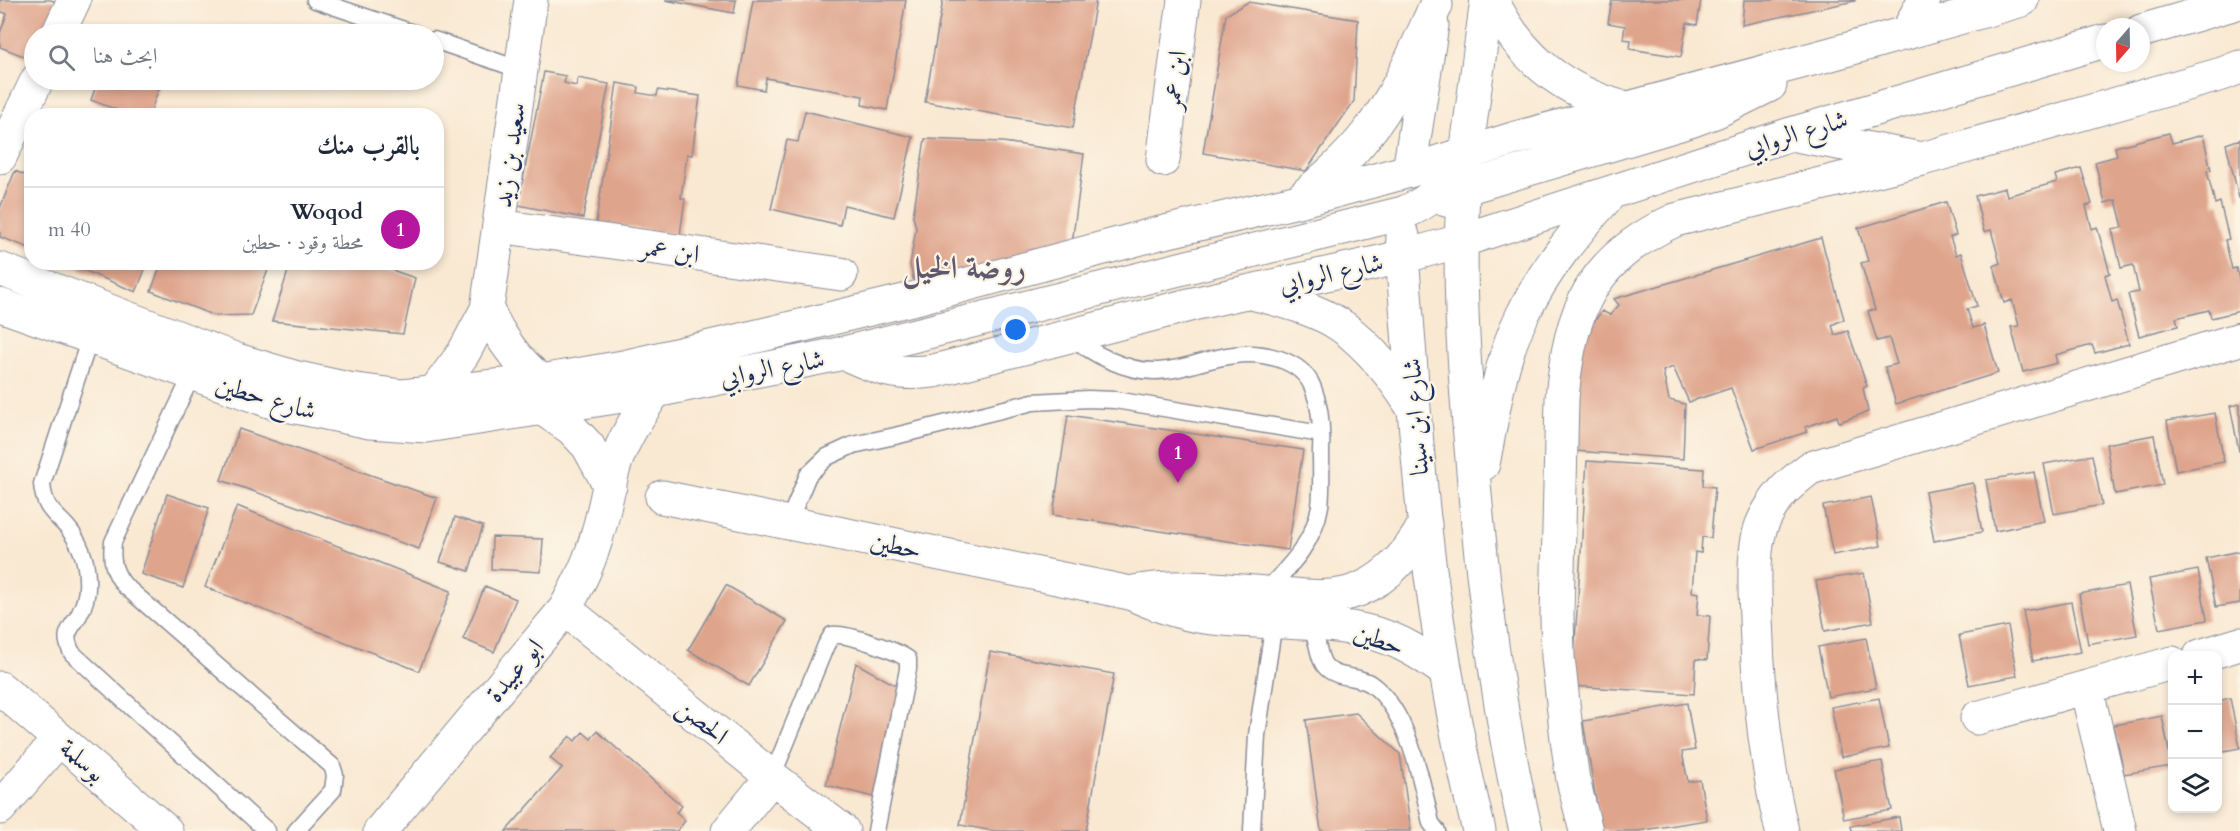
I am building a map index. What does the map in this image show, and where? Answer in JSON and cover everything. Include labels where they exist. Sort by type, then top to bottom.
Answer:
[{"type":"street","points":[[63,24],[74,0]]},
{"type":"street","name":"سعيد بن زيد","points":[[433,394],[463,354],[487,309],[531,0]]},
{"type":"street","name":"ابن عمر","points":[[1163,160],[1184,0]]},
{"type":"street","name":"شارع ابن سينا","points":[[1487,0],[1462,189],[1460,241],[1463,339],[1475,504],[1496,674],[1526,831]]},
{"type":"street","points":[[1492,0],[1514,38],[1552,75],[1574,90],[1599,101],[1624,108]]},
{"type":"street","points":[[1907,33],[1924,0]]},
{"type":"street","points":[[1298,201],[1624,108],[1831,54],[2022,0]]},
{"type":"street","points":[[1298,201],[1335,170],[1367,134],[1394,94],[1436,2]]},
{"type":"street","name":"شارع ابن سينا","points":[[1436,2],[1403,213],[1402,257],[1425,524],[1445,671],[1479,831]]},
{"type":"street","points":[[2150,28],[2240,2]]},
{"type":"street","name":"شارع الروابي","points":[[433,394],[542,395],[656,392],[844,353],[869,365],[892,372],[910,374],[934,371],[1070,335],[1402,257],[1460,241],[1791,134],[2096,44]]},
{"type":"street","points":[[1402,257],[1408,242],[1425,217],[1462,189],[1689,121],[1725,107],[1831,54]]},
{"type":"street","name":"شارع الروابي","points":[[1586,831],[1567,739],[1558,657],[1557,616],[1564,375],[1573,329],[1585,296],[1602,272],[1623,250],[1648,233],[1675,220],[1922,159],[2240,67]]},
{"type":"street","points":[[0,157],[32,90]]},
{"type":"street","points":[[1791,134],[1922,159]]},
{"type":"street","points":[[844,353],[1403,213],[1417,208],[1441,190],[1451,179],[1466,154]]},
{"type":"street","points":[[1475,504],[1504,366],[1521,318],[1547,270],[1580,227],[1612,192]]},
{"type":"street","name":"شارع الروابي","points":[[542,395],[623,367],[915,298],[1156,234],[1298,201]]},
{"type":"street","name":"ابن عمر","points":[[499,226],[841,274]]},
{"type":"street","name":"شارع حطين","points":[[0,269],[237,360],[294,377],[349,389],[402,396],[433,394]]},
{"type":"street","points":[[1250,292],[1284,301],[1342,326],[1374,355],[1397,382],[1415,412]]},
{"type":"street","name":"شارع حطين","points":[[0,305],[272,402],[370,422],[426,426],[542,395]]},
{"type":"street","points":[[487,309],[496,330],[509,349],[524,366],[542,395],[588,446],[610,486]]},
{"type":"street","points":[[1782,831],[1771,785],[1764,739],[1759,693],[1755,595],[1756,560],[1762,524],[1781,491],[1810,468],[1819,465],[2240,339]]},
{"type":"street","name":"ابو عبيدة","points":[[380,831],[565,609],[587,569],[614,466],[624,442],[656,392]]},
{"type":"street","name":"حطين","points":[[662,497],[1130,593],[1180,587],[1269,607],[1307,624],[1349,627],[1375,633],[1416,652],[1445,671]]},
{"type":"street","name":"حطين","points":[[1269,607],[1350,593],[1373,582],[1395,567],[1412,548],[1425,524]]},
{"type":"street","name":"الحصن","points":[[565,609],[772,777],[843,831]]},
{"type":"street","points":[[2217,651],[2240,644]]},
{"type":"street","points":[[1977,718],[2168,664]]},
{"type":"street","points":[[2086,687],[2120,831]]},
{"type":"street","name":"بوسلمة","points":[[0,688],[166,831]]},
{"type":"street","points":[[0,808],[58,739]]},
{"type":"street","points":[[728,831],[772,777]]},
{"type":"lane","points":[[315,0],[386,24]]},
{"type":"lane","points":[[444,43],[521,70]]},
{"type":"lane","points":[[1070,335],[1099,355],[1118,363],[1152,371],[1173,369],[1233,355],[1258,353],[1279,358],[1298,370],[1312,386],[1322,434],[1320,505],[1316,523],[1269,607],[1257,735],[1252,831]]},
{"type":"lane","points":[[90,338],[42,484],[45,503],[75,539],[86,566],[86,597],[79,615],[68,629],[67,639],[72,653],[267,831]]},
{"type":"lane","points":[[192,375],[113,542],[113,568],[124,585],[332,766],[335,775],[333,790],[296,831]]},
{"type":"lane","points":[[788,523],[808,475],[827,457],[853,445],[1033,402],[1115,400],[1322,434]]},
{"type":"lane","points":[[86,566],[112,555]]},
{"type":"lane","points":[[1307,624],[1316,639],[1322,664],[1327,669],[1333,673],[1362,679],[1372,684],[1391,707],[1417,761],[1431,823],[1437,831]]},
{"type":"lane","points":[[772,777],[832,635],[844,636],[896,652],[908,659],[908,669],[876,831]]},
{"type":"building","points":[[0,0],[51,0],[60,4],[52,24],[24,24],[24,56],[0,47],[0,33],[7,14],[0,11]]},
{"type":"building","points":[[665,0],[736,0],[734,13]]},
{"type":"building","points":[[753,0],[906,0],[887,110],[862,105],[863,96],[766,78],[764,90],[738,85]]},
{"type":"building","points":[[943,0],[1096,0],[1073,128],[925,102]]},
{"type":"building","points":[[1612,0],[1701,0],[1697,25],[1687,23],[1681,57],[1630,49],[1631,40],[1623,39],[1625,26],[1608,23]]},
{"type":"building","points":[[1744,0],[1855,0],[1855,1],[1742,25]]},
{"type":"building","points":[[1248,2],[1358,20],[1354,101],[1306,171],[1203,153],[1226,15]]},
{"type":"building","points":[[544,72],[566,76],[564,83],[576,86],[578,78],[609,84],[583,218],[518,205]]},
{"type":"building","points":[[617,83],[639,87],[638,93],[657,96],[658,90],[700,96],[692,155],[687,154],[681,198],[685,199],[680,235],[596,223]]},
{"type":"building","points":[[94,90],[158,90],[152,108],[112,108],[91,100]]},
{"type":"building","points":[[805,111],[913,137],[894,217],[844,205],[840,225],[771,209],[787,140],[798,142]]},
{"type":"building","points":[[2169,133],[2172,143],[2203,135],[2211,170],[2207,171],[2215,204],[2220,202],[2229,239],[2225,240],[2232,269],[2236,268],[2240,284],[2240,311],[2211,318],[2209,310],[2176,318],[2178,326],[2139,336],[2128,294],[2139,292],[2133,265],[2121,268],[2112,229],[2123,227],[2116,200],[2105,203],[2095,162],[2117,156],[2115,147]]},
{"type":"building","points":[[925,139],[1003,142],[1084,154],[1071,251],[914,282],[910,265],[916,228],[913,216]]},
{"type":"building","points":[[2240,139],[2240,198],[2239,198],[2226,144]]},
{"type":"building","points":[[2081,168],[2092,204],[2086,206],[2092,229],[2097,227],[2110,273],[2105,275],[2112,302],[2117,300],[2129,344],[2095,353],[2092,345],[2055,355],[2057,363],[2023,372],[2011,327],[2019,326],[2012,300],[2004,303],[1994,266],[2000,263],[1991,230],[1984,232],[1975,196],[2005,188],[2007,196],[2057,182],[2055,175]]},
{"type":"building","points":[[15,171],[24,175],[24,246],[0,237],[0,208]]},
{"type":"building","points":[[1946,202],[1956,235],[1950,237],[1956,255],[1961,253],[1977,306],[1967,309],[1973,328],[1984,325],[1998,373],[1896,404],[1885,367],[1897,364],[1889,338],[1877,341],[1868,311],[1875,310],[1861,263],[1868,261],[1858,228]]},
{"type":"building","points":[[1821,238],[1844,319],[1832,325],[1835,335],[1848,331],[1867,386],[1863,388],[1868,412],[1839,422],[1837,416],[1805,427],[1807,432],[1754,449],[1731,388],[1689,402],[1673,367],[1663,371],[1669,400],[1685,404],[1683,459],[1561,450],[1573,349],[1602,311],[1610,315],[1619,305],[1614,299]]},
{"type":"building","points":[[83,270],[145,270],[136,292]]},
{"type":"building","points":[[159,270],[268,270],[251,315],[215,316],[151,291]]},
{"type":"building","points":[[288,270],[392,270],[415,278],[403,334],[272,321]]},
{"type":"building","points":[[2240,404],[2240,451],[2239,451],[2230,406]]},
{"type":"building","points":[[2215,413],[2224,462],[2176,471],[2167,421]]},
{"type":"building","points":[[1068,415],[1303,450],[1288,550],[1053,515]]},
{"type":"building","points":[[239,429],[437,498],[419,549],[221,480]]},
{"type":"building","points":[[2154,435],[2163,485],[2115,494],[2106,444]]},
{"type":"building","points":[[2092,455],[2102,505],[2054,514],[2044,464]]},
{"type":"building","points":[[1587,461],[1704,469],[1703,486],[1715,487],[1711,538],[1702,537],[1701,553],[1695,552],[1692,592],[1699,593],[1697,615],[1710,616],[1707,660],[1696,659],[1694,694],[1572,686]]},
{"type":"building","points":[[2034,472],[2044,521],[1995,531],[1986,480]]},
{"type":"building","points":[[1973,483],[1982,532],[1934,541],[1925,492]]},
{"type":"building","points":[[167,494],[209,508],[183,588],[141,574]]},
{"type":"building","points":[[1871,497],[1881,546],[1833,555],[1823,506]]},
{"type":"building","points":[[237,506],[451,591],[419,671],[205,587]]},
{"type":"building","points":[[455,517],[483,526],[469,571],[440,562]]},
{"type":"building","points":[[492,537],[543,539],[541,572],[491,569]]},
{"type":"building","points":[[2240,551],[2240,603],[2216,607],[2206,558]]},
{"type":"building","points":[[2198,570],[2207,620],[2159,629],[2149,579]]},
{"type":"building","points":[[1864,573],[1873,622],[1825,631],[1816,581]]},
{"type":"building","points":[[726,585],[787,621],[749,686],[688,650]]},
{"type":"building","points":[[2127,585],[2137,635],[2088,644],[2079,594]]},
{"type":"building","points":[[485,586],[516,599],[494,652],[463,639]]},
{"type":"building","points":[[2071,602],[2081,652],[2033,661],[2023,611]]},
{"type":"building","points":[[2008,626],[2017,676],[1969,685],[1959,635]]},
{"type":"building","points":[[1866,638],[1876,688],[1828,697],[1818,647]]},
{"type":"building","points":[[990,652],[1114,674],[1086,831],[994,831],[960,825]]},
{"type":"building","points":[[856,663],[904,690],[877,798],[826,785]]},
{"type":"building","points":[[1879,698],[1889,748],[1841,757],[1831,707]]},
{"type":"building","points":[[2230,698],[2240,748],[2222,751],[2222,705],[2222,700]]},
{"type":"building","points":[[1687,703],[1695,750],[1682,752],[1688,782],[1700,780],[1707,820],[1638,831],[1601,831],[1583,721]]},
{"type":"building","points":[[1356,713],[1400,754],[1411,831],[1321,831],[1306,720]]},
{"type":"building","points":[[2162,716],[2168,746],[2168,767],[2124,774],[2114,725]]},
{"type":"building","points":[[597,731],[682,806],[676,812],[685,821],[677,831],[506,831],[562,768],[550,758],[570,736],[575,741],[583,732],[591,739]]},
{"type":"building","points":[[1882,761],[1892,810],[1844,819],[1834,769]]},
{"type":"building","points":[[1899,817],[1901,831],[1852,831],[1851,826]]},
{"type":"place","name":"Woqod","points":[[1178,483]]},
{"type":"district","name":"روضة الخيل","points":[[964,267]]}]
